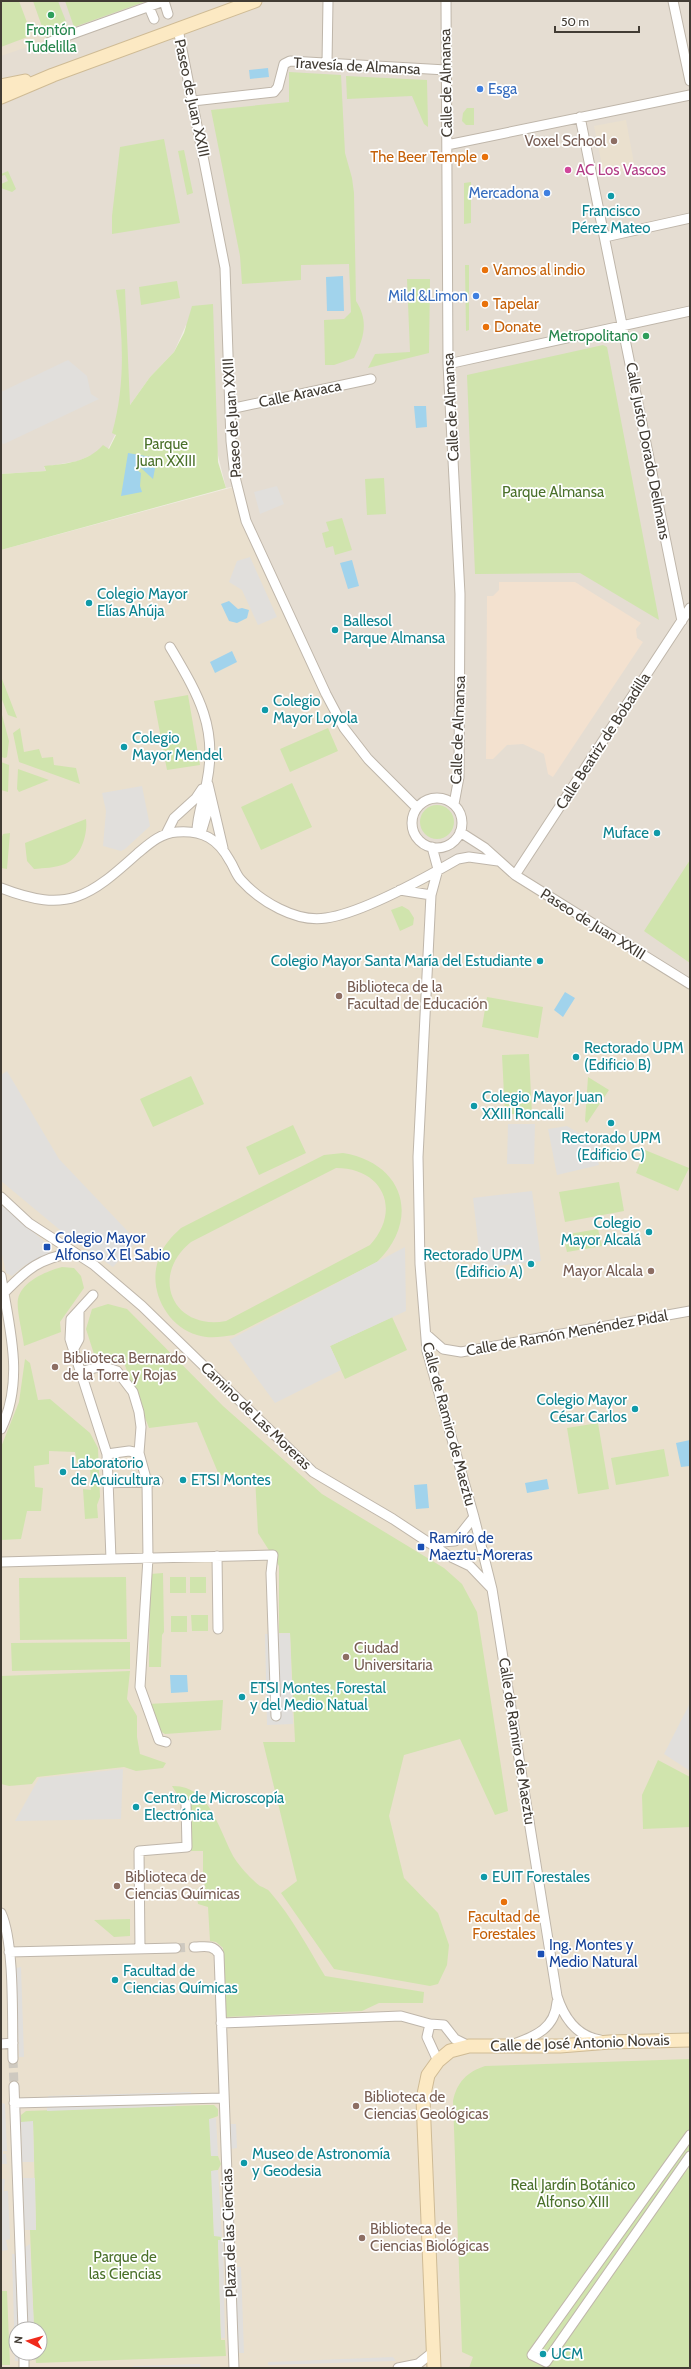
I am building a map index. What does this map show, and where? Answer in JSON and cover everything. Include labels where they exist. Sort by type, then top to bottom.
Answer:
[{"type":"street","points":[[50,42],[164,1],[168,14]]},
{"type":"street","points":[[1,97],[53,75],[255,1]]},
{"type":"street","points":[[328,1],[328,63]]},
{"type":"street","points":[[673,1],[690,81]]},
{"type":"street","name":"Calle de Almansa","points":[[445,3],[448,364],[460,594],[459,776],[454,804]]},
{"type":"street","points":[[149,7],[154,20]]},
{"type":"street","name":"Paseo de Juan XXIII","points":[[178,29],[225,268],[230,409],[235,477],[246,521],[326,694],[344,728],[368,759],[417,808]]},
{"type":"street","name":"Travesía de Almansa","points":[[193,101],[274,92],[278,87],[286,62],[446,70]]},
{"type":"street","points":[[1,86],[53,75]]},
{"type":"street","points":[[447,145],[690,95]]},
{"type":"street","name":"Calle Justo Dorado Dellmans","points":[[580,117],[682,620]]},
{"type":"street","points":[[604,237],[690,218]]},
{"type":"street","points":[[448,364],[690,311]]},
{"type":"street","name":"Calle Aravaca","points":[[230,409],[371,379]]},
{"type":"street","name":"Calle Beatriz de Bobadilla","points":[[515,875],[690,608]]},
{"type":"street","points":[[170,647],[188,677],[206,717],[210,736],[207,781],[200,805],[199,832]]},
{"type":"street","points":[[207,781],[210,799],[223,848],[240,879],[254,892],[271,904],[300,916],[322,919],[347,913],[400,890],[458,859],[469,857],[498,861]]},
{"type":"street","points":[[166,834],[174,818],[196,798],[207,781]]},
{"type":"street","points":[[438,798],[454,804],[461,817],[460,832],[448,845],[432,847],[421,842],[413,832],[412,824],[417,808],[430,799],[438,798]]},
{"type":"street","points":[[199,832],[210,799]]},
{"type":"street","points":[[1,888],[25,896],[44,899],[66,899],[81,896],[103,885],[148,845],[166,834],[199,832],[223,848]]},
{"type":"street","name":"Paseo de Juan XXIII","points":[[460,832],[485,848],[515,875],[690,984]]},
{"type":"street","points":[[432,847],[438,869]]},
{"type":"street","name":"Calle de Ramiro de Maeztu","points":[[438,869],[431,895],[418,1157],[420,1264],[426,1334],[432,1370],[474,1516],[492,1590],[557,1996],[561,2009],[576,2029],[590,2038],[610,2042]]},
{"type":"street","points":[[400,890],[431,895]]},
{"type":"street","name":"Camino de Las Moreras","points":[[1,1197],[29,1223],[94,1265],[142,1306],[313,1472],[394,1520],[429,1544],[470,1566],[492,1590]]},
{"type":"street","points":[[4,1293],[23,1274],[40,1261],[74,1252]]},
{"type":"street","points":[[1,1276],[12,1339],[14,1368],[12,1394],[1,1429]]},
{"type":"street","points":[[93,1295],[79,1311],[78,1338],[73,1350],[107,1454],[111,1558]]},
{"type":"street","name":"Calle de Ramón Menéndez Pidal","points":[[426,1334],[443,1349],[461,1352],[690,1311]]},
{"type":"street","points":[[80,1372],[102,1366],[110,1367],[126,1380],[134,1392],[139,1412],[141,1427],[139,1453],[147,1482],[148,1558],[140,1687],[159,1740],[166,1742]]},
{"type":"street","points":[[107,1454],[130,1451],[139,1453]]},
{"type":"street","points":[[108,1483],[158,1481]]},
{"type":"street","points":[[429,1544],[455,1540],[474,1516]]},
{"type":"street","points":[[1,1562],[273,1555],[272,1573],[276,1716]]},
{"type":"street","points":[[217,1556],[218,1629]]},
{"type":"street","points":[[140,1949],[139,1851],[187,1847],[186,1804]]},
{"type":"street","points":[[1,1913],[8,1934],[13,2059]]},
{"type":"street","name":"Plaza de las Ciencias","points":[[194,1947],[211,1947],[216,1949],[219,1954],[223,2098],[234,2368]]},
{"type":"street","points":[[9,1952],[176,1948]]},
{"type":"street","name":"Calle de Ramiro de Maeztu","points":[[512,2045],[532,2037],[550,2024],[556,2012],[557,1996]]},
{"type":"street","name":"Calle de José Antonio Novais","points":[[221,2023],[401,2016],[430,2024],[444,2024],[455,2039],[469,2046]]},
{"type":"street","points":[[430,2024],[427,2037],[438,2060]]},
{"type":"street","name":"Calle de José Antonio Novais","points":[[434,2368],[423,2099],[428,2075],[438,2060],[450,2051],[469,2046],[560,2046],[610,2042],[690,2040]]},
{"type":"street","points":[[1,2044],[13,2043]]},
{"type":"street","points":[[14,2086],[23,2321]]},
{"type":"street","points":[[14,2103],[223,2098]]},
{"type":"street","points":[[690,2135],[532,2355],[546,2362],[690,2156]]},
{"type":"street","points":[[398,2368],[418,2364],[433,2352]]},
{"type":"shaded area","points":[[1,1],[690,1],[690,984],[438,869],[432,847],[418,839],[413,832],[413,815],[344,728],[246,521],[237,486],[226,488],[186,325],[174,352],[150,377],[130,405],[108,449],[103,446],[96,453],[78,461],[44,467],[46,471],[1,474]]},
{"type":"shaded area","points":[[1,1],[33,1],[47,40],[1,56]]},
{"type":"shaded area","name":"Voxel School","points":[[626,120],[635,169],[604,175],[594,126]]},
{"type":"shaded area","points":[[68,360],[87,376],[91,394],[99,399],[4,444],[1,443],[1,392]]},
{"type":"shaded area","name":"Ciudad Universitaria","points":[[237,486],[246,521],[344,728],[417,808],[412,824],[413,832],[418,839],[432,847],[438,869],[458,859],[498,861],[690,984],[690,2368],[1,2368],[1,550]]},
{"type":"shaded area","points":[[277,486],[284,504],[260,514],[254,492]]},
{"type":"shaded area","points":[[250,557],[277,617],[258,625],[242,590],[229,582],[237,561]]},
{"type":"shaded area","points":[[499,582],[575,582],[641,623],[636,629],[637,638],[643,642],[553,777],[548,774],[544,754],[523,744],[507,745],[493,759],[486,759],[487,596],[493,596],[499,590]]},
{"type":"shaded area","points":[[142,786],[150,826],[121,851],[103,846],[106,811],[102,793]]},
{"type":"shaded area","points":[[7,1071],[59,1159],[137,1241],[113,1267],[66,1235],[1,1181],[1,1075]]},
{"type":"shaded area","points":[[508,1124],[535,1124],[534,1164],[507,1164]]},
{"type":"shaded area","points":[[567,1126],[600,1146],[596,1153],[599,1165],[557,1175],[548,1129]]},
{"type":"shaded area","points":[[532,1191],[541,1261],[481,1268],[473,1198]]},
{"type":"shaded area","points":[[1,1204],[45,1242],[42,1246],[51,1252],[24,1266],[12,1276],[6,1273],[1,1250]]},
{"type":"shaded area","points":[[405,1247],[406,1311],[330,1346],[341,1370],[275,1403],[229,1340]]},
{"type":"shaded area","points":[[290,1633],[293,1724],[267,1725],[265,1634]]},
{"type":"shaded area","points":[[690,1703],[690,1771],[664,1754]]},
{"type":"shaded area","points":[[123,1769],[121,1819],[15,1821],[39,1778]]},
{"type":"shaded area","points":[[21,1967],[24,2057],[19,2057],[16,1968]]},
{"type":"shaded area","points":[[1,2092],[2,2103],[5,2104],[7,2151],[3,2151],[3,2154],[6,2154],[7,2164],[1,2164]]},
{"type":"shaded area","points":[[191,2092],[191,2096],[48,2100],[48,2096]]},
{"type":"shaded area","points":[[176,2103],[176,2106],[47,2111],[47,2107]]},
{"type":"shaded area","points":[[216,2118],[218,2156],[211,2156],[209,2119]]},
{"type":"shaded area","points":[[33,2121],[34,2162],[22,2162],[21,2122]]},
{"type":"shaded area","points":[[229,2124],[236,2124],[237,2148],[230,2149]]},
{"type":"shaded area","points":[[218,2170],[222,2237],[214,2236],[211,2171]]},
{"type":"shaded area","points":[[23,2178],[35,2178],[36,2230],[24,2230]]},
{"type":"shaded area","points":[[1,2179],[5,2179],[4,2191],[8,2191],[10,2239],[6,2240],[8,2250],[1,2251]]},
{"type":"shaded area","points":[[218,2240],[223,2240],[225,2338],[221,2338]]},
{"type":"shaded area","points":[[30,2244],[34,2321],[28,2321],[25,2247]]},
{"type":"shaded area","points":[[12,2254],[15,2254],[18,2321],[14,2321]]},
{"type":"shaded area","points":[[234,2267],[241,2267],[244,2353],[238,2353]]},
{"type":"shaded area","points":[[393,2357],[396,2361],[268,2365],[268,2362]]},
{"type":"shaded area","points":[[200,2364],[201,2368],[132,2368],[133,2366]]},
{"type":"green space","points":[[1,1],[19,1],[31,33],[30,36],[1,47]]},
{"type":"green space","name":"Frontón Tudelilla","points":[[33,1],[58,1],[69,29],[46,38]]},
{"type":"green space","points":[[65,1],[147,1],[74,27]]},
{"type":"green space","points":[[289,72],[341,75],[345,153],[352,178],[354,193],[356,301],[363,316],[364,330],[354,358],[334,365],[325,365],[324,320],[344,319],[351,312],[349,264],[301,265],[301,280],[242,284],[240,256],[211,110],[289,102]]},
{"type":"green space","points":[[346,76],[427,80],[428,127],[424,124],[412,96],[347,99]]},
{"type":"green space","points":[[467,108],[474,108],[474,125],[466,125],[462,121],[463,113]]},
{"type":"green space","points":[[164,139],[180,223],[112,234],[112,216],[120,147]]},
{"type":"green space","points":[[184,150],[193,193],[187,195],[178,151]]},
{"type":"green space","points":[[8,171],[16,189],[12,192],[1,188],[1,184],[8,181],[5,175],[1,176],[1,174]]},
{"type":"green space","points":[[471,182],[471,223],[464,224],[464,183]]},
{"type":"green space","points":[[465,265],[469,265],[469,330],[466,331]]},
{"type":"green space","points":[[407,279],[430,279],[429,353],[368,368],[375,354],[410,352]]},
{"type":"green space","points":[[177,281],[180,298],[141,305],[139,287]]},
{"type":"green space","name":"Parque Juan XXIII","points":[[125,289],[130,405],[150,377],[174,352],[184,333],[192,306],[213,304],[218,462],[226,488],[1,550],[1,474],[46,471],[44,466],[84,459],[97,451],[103,445],[109,449],[116,435],[112,433],[119,398],[122,344],[116,290]]},
{"type":"green space","name":"Parque Almansa","points":[[603,345],[607,347],[659,620],[580,573],[475,574],[467,375]]},
{"type":"green space","points":[[384,478],[386,514],[367,515],[365,479]]},
{"type":"green space","points":[[342,518],[352,550],[335,555],[333,546],[326,548],[322,533],[329,531],[326,522]]},
{"type":"green space","points":[[2,679],[17,718],[8,715],[1,697]]},
{"type":"green space","points":[[188,695],[200,765],[167,770],[154,701]]},
{"type":"green space","points":[[1,711],[9,741],[7,757],[5,758],[1,757]]},
{"type":"green space","points":[[20,728],[24,752],[39,749],[42,758],[53,757],[54,765],[76,768],[80,784],[19,762],[13,733]]},
{"type":"green space","points":[[328,728],[338,751],[290,772],[280,749]]},
{"type":"green space","points":[[1,762],[9,765],[8,792],[1,790]]},
{"type":"green space","points":[[18,769],[49,780],[19,792],[17,789]]},
{"type":"green space","points":[[292,783],[312,827],[261,850],[241,807]]},
{"type":"green space","points":[[437,805],[449,810],[454,822],[449,834],[437,839],[425,834],[420,822],[425,810]]},
{"type":"green space","points":[[86,819],[86,832],[82,845],[71,861],[50,868],[34,869],[27,861],[25,843]]},
{"type":"green space","points":[[10,833],[7,869],[1,868],[1,839],[3,834]]},
{"type":"green space","points":[[690,860],[690,963],[644,931]]},
{"type":"green space","points":[[402,906],[409,910],[414,918],[413,925],[400,931],[391,910]]},
{"type":"green space","points":[[487,997],[543,1007],[538,1038],[482,1027]]},
{"type":"green space","points":[[529,1054],[532,1114],[505,1114],[502,1055]]},
{"type":"green space","points":[[191,1076],[204,1104],[153,1127],[140,1099]]},
{"type":"green space","points":[[588,1077],[609,1090],[587,1123],[585,1121]]},
{"type":"green space","points":[[293,1125],[306,1153],[259,1175],[246,1147]]},
{"type":"green space","points":[[645,1150],[689,1168],[678,1191],[636,1173]]},
{"type":"green space","points":[[343,1153],[364,1159],[380,1168],[392,1181],[399,1195],[402,1211],[399,1228],[391,1245],[377,1262],[234,1335],[206,1337],[186,1330],[176,1323],[168,1315],[162,1304],[156,1281],[156,1270],[159,1258],[171,1238],[181,1228],[324,1155]],"holes":[[[336,1168],[352,1170],[366,1175],[376,1183],[383,1193],[386,1205],[385,1218],[380,1232],[370,1245],[226,1321],[208,1322],[192,1318],[181,1309],[173,1298],[170,1285],[171,1270],[178,1256],[191,1242]]]},
{"type":"green space","points":[[619,1182],[624,1211],[565,1222],[559,1192]]},
{"type":"green space","points":[[598,1229],[602,1246],[567,1252],[563,1235]]},
{"type":"green space","points":[[62,1267],[74,1268],[81,1276],[84,1288],[60,1322],[61,1332],[24,1346],[18,1309],[18,1299],[20,1293],[24,1287],[36,1278],[49,1271]]},
{"type":"green space","points":[[108,1304],[127,1309],[223,1406],[322,1494],[444,1568],[462,1584],[477,1612],[508,1811],[495,1815],[460,1739],[404,1755],[389,1816],[404,1878],[438,1913],[449,1945],[447,1965],[438,1984],[430,1986],[334,1969],[281,1893],[297,1881],[263,1742],[295,1742],[290,1633],[279,1633],[279,1566],[258,1533],[255,1477],[219,1475],[197,1422],[149,1428],[124,1363],[94,1354],[86,1329],[92,1309]]},
{"type":"green space","points":[[392,1317],[407,1350],[345,1379],[330,1346]]},
{"type":"green space","points":[[25,1359],[30,1363],[38,1400],[50,1399],[90,1433],[98,1448],[100,1497],[97,1505],[98,1518],[85,1519],[83,1489],[91,1490],[90,1464],[77,1463],[75,1452],[49,1451],[49,1464],[34,1466],[35,1487],[43,1488],[41,1511],[27,1511],[21,1539],[1,1540],[1,1447],[19,1402]]},
{"type":"green space","points":[[598,1423],[609,1489],[578,1494],[567,1428]]},
{"type":"green space","points":[[664,1449],[669,1476],[616,1485],[611,1458]]},
{"type":"green space","points":[[163,1573],[164,1632],[162,1635],[161,1667],[149,1667],[150,1574]]},
{"type":"green space","points":[[126,1577],[127,1639],[20,1640],[19,1578]]},
{"type":"green space","points":[[170,1577],[186,1577],[186,1593],[170,1593]]},
{"type":"green space","points":[[190,1577],[206,1577],[206,1593],[190,1593]]},
{"type":"green space","points":[[191,1615],[208,1615],[208,1631],[192,1631]]},
{"type":"green space","points":[[171,1616],[187,1616],[187,1632],[171,1632]]},
{"type":"green space","points":[[130,1642],[130,1669],[12,1671],[11,1643]]},
{"type":"green space","points":[[130,1671],[127,1699],[137,1716],[137,1737],[140,1754],[166,1763],[163,1768],[136,1771],[124,1767],[37,1777],[32,1784],[9,1786],[1,1784],[1,1676]]},
{"type":"green space","points":[[223,1700],[221,1730],[165,1734],[160,1731],[148,1704]]},
{"type":"green space","points":[[658,1760],[690,1777],[690,1827],[643,1829],[642,1795]]},
{"type":"green space","points":[[172,1786],[185,1788],[196,1793],[205,1802],[212,1812],[237,1862],[253,1880],[268,1890],[278,1902],[325,1976],[424,1992],[423,2003],[379,2003],[362,2011],[225,2017],[223,1948],[216,1942],[210,1941],[208,1907],[198,1904],[196,1889],[206,1888],[203,1881],[203,1851],[191,1851],[186,1804],[177,1804],[177,1794]]},
{"type":"green space","points":[[130,1919],[130,1936],[114,1937],[94,1920]]},
{"type":"green space","name":"Real Jardín Botánico Alfonso XIII","points":[[690,2059],[690,2368],[469,2368],[473,2357],[462,2352],[453,2101],[460,2083],[473,2071],[485,2066]]},
{"type":"green space","name":"Parque de las Ciencias","points":[[214,2105],[218,2109],[218,2116],[210,2119],[211,2156],[218,2156],[221,2164],[218,2170],[212,2171],[214,2236],[219,2235],[223,2240],[218,2240],[221,2340],[225,2340],[226,2356],[36,2363],[36,2361],[48,2361],[48,2321],[34,2321],[30,2230],[36,2229],[33,2122],[21,2122],[21,2115],[26,2111]]},
{"type":"green space","points":[[1,2291],[7,2291],[8,2361],[10,2361],[10,2365],[1,2365]]},
{"type":"water","points":[[268,68],[269,77],[250,79],[249,70]]},
{"type":"water","points":[[343,276],[344,311],[327,311],[326,277]]},
{"type":"water","points":[[414,406],[426,406],[427,427],[416,428]]},
{"type":"water","points":[[128,453],[157,458],[153,479],[141,468],[137,470],[141,473],[140,486],[142,492],[121,496]]},
{"type":"water","points":[[352,560],[359,586],[348,589],[340,563]]},
{"type":"water","points":[[229,601],[238,609],[242,608],[249,610],[247,618],[237,623],[229,621],[221,604]]},
{"type":"water","points":[[232,651],[237,662],[215,673],[210,662]]},
{"type":"water","points":[[565,992],[575,998],[563,1017],[554,1010]]},
{"type":"water","points":[[690,1440],[690,1466],[681,1467],[676,1443]]},
{"type":"water","points":[[547,1479],[549,1489],[527,1493],[525,1483]]},
{"type":"water","points":[[427,1484],[429,1508],[416,1509],[414,1485]]},
{"type":"water","points":[[170,1675],[187,1675],[188,1692],[171,1693]]},
{"type":"tunnel","points":[[176,1948],[194,1947]]},
{"type":"tunnel","points":[[13,2059],[14,2086]]},
{"type":"place","name":"Frontón Tudelilla","points":[[51,15]]},
{"type":"place","name":"Esga","points":[[480,89]]},
{"type":"place","name":"Voxel School","points":[[614,141]]},
{"type":"place","name":"The Beer Temple","points":[[485,157]]},
{"type":"place","name":"AC Los Vascos","points":[[568,170]]},
{"type":"place","name":"Mercadona","points":[[547,193]]},
{"type":"place","name":"Francisco Pérez Mateo","points":[[611,196]]},
{"type":"place","name":"Vamos al indio","points":[[485,270]]},
{"type":"place","name":"Mild &Limon","points":[[476,296]]},
{"type":"place","name":"Tapelar","points":[[485,304]]},
{"type":"place","name":"Donate","points":[[486,327]]},
{"type":"place","name":"Metropolitano","points":[[646,336]]},
{"type":"place","name":"Colegio Mayor Elías Ahúja","points":[[89,603]]},
{"type":"place","name":"Ballesol Parque Almansa","points":[[335,630]]},
{"type":"place","name":"Colegio Mayor Loyola","points":[[265,710]]},
{"type":"place","name":"Colegio Mayor Mendel","points":[[124,747]]},
{"type":"place","name":"Muface","points":[[657,833]]},
{"type":"place","name":"Colegio Mayor Santa María del Estudiante","points":[[540,961]]},
{"type":"place","name":"Biblioteca de la Facultad de Educación","points":[[339,996]]},
{"type":"place","name":"Rectorado UPM (Edificio B)","points":[[576,1057]]},
{"type":"place","name":"Colegio Mayor Juan XXIII Roncalli","points":[[474,1106]]},
{"type":"place","name":"Rectorado UPM (Edificio C)","points":[[611,1123]]},
{"type":"place","name":"Colegio Mayor Alcalá","points":[[649,1232]]},
{"type":"place","name":"Colegio Mayor Alfonso X El Sabio","points":[[47,1247]]},
{"type":"place","name":"Rectorado UPM (Edificio A)","points":[[531,1264]]},
{"type":"place","name":"Mayor Alcala","points":[[651,1271]]},
{"type":"place","name":"Biblioteca Bernardo de la Torre y Rojas","points":[[55,1367]]},
{"type":"place","name":"Colegio Mayor César Carlos","points":[[635,1409]]},
{"type":"place","name":"Laboratorio de Acuicultura","points":[[63,1472]]},
{"type":"place","name":"ETSI Montes","points":[[183,1480]]},
{"type":"place","name":"Ramiro de Maeztu-Moreras","points":[[421,1547]]},
{"type":"place","name":"Ciudad Universitaria","points":[[346,1657]]},
{"type":"place","name":"ETSI Montes, Forestal y del Medio Natual","points":[[242,1697]]},
{"type":"place","name":"Centro de Microscopía Electrónica","points":[[136,1807]]},
{"type":"place","name":"EUIT Forestales","points":[[484,1877]]},
{"type":"place","name":"Biblioteca de Ciencias Químicas","points":[[117,1886]]},
{"type":"place","name":"Facultad de Forestales","points":[[504,1902]]},
{"type":"place","name":"Ing. Montes y Medio Natural","points":[[541,1954]]},
{"type":"place","name":"Facultad de Ciencias Químicas","points":[[115,1980]]},
{"type":"place","name":"Biblioteca de Ciencias Geológicas","points":[[356,2106]]},
{"type":"place","name":"Museo de Astronomía y Geodesia","points":[[244,2163]]},
{"type":"place","name":"Biblioteca de Ciencias Biológicas","points":[[362,2238]]},
{"type":"place","name":"UCM","points":[[543,2354]]}]
